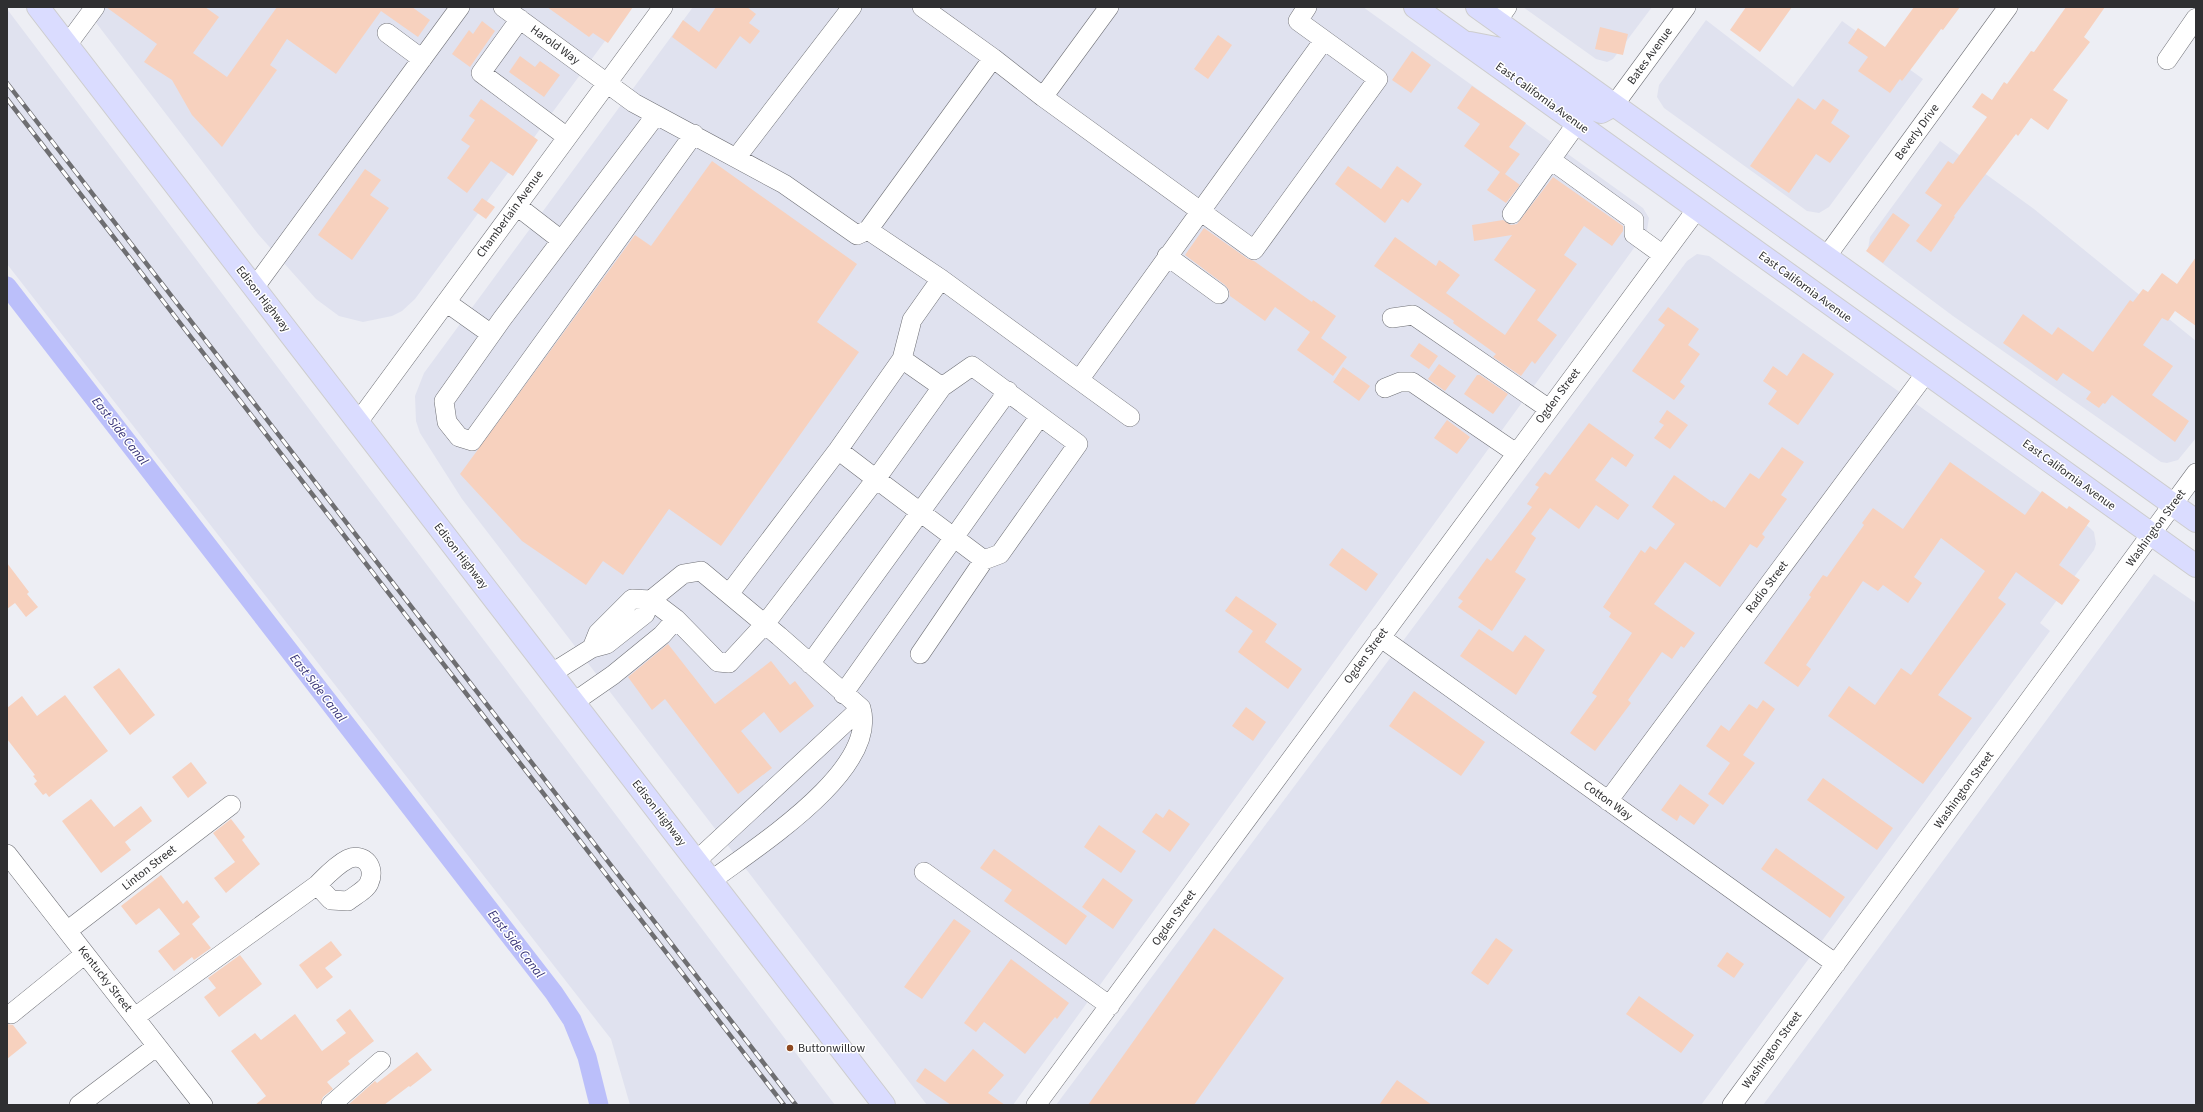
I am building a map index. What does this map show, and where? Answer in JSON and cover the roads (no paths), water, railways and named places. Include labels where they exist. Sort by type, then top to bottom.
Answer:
[{"type":"main road","name":"Edison Highway","points":[[38,7],[884,1105]]},
{"type":"main road","name":"East California Avenue","points":[[1415,7],[2196,566]]},
{"type":"main road","points":[[1472,7],[1493,14],[1614,105],[2196,521]]},
{"type":"main road","points":[[1463,41],[1501,49],[1582,105],[1601,112],[1614,105]]},
{"type":"street","points":[[67,45],[95,7]]},
{"type":"street","points":[[254,288],[460,7]]},
{"type":"street","name":"Harold Way","points":[[503,7],[634,103],[694,134],[784,184],[857,235],[868,230]]},
{"type":"street","name":"Chamberlain Avenue","points":[[358,422],[663,7]]},
{"type":"street","points":[[736,158],[852,7]]},
{"type":"street","points":[[922,7],[993,58],[1198,212],[1254,250],[1378,79],[1298,21],[1307,7]]},
{"type":"street","points":[[1043,97],[1108,7]]},
{"type":"street","name":"Bates Avenue","points":[[1614,105],[1686,7]]},
{"type":"street","name":"Beverly Drive","points":[[1826,257],[2008,7]]},
{"type":"street","points":[[2167,60],[2196,18]]},
{"type":"street","points":[[520,19],[481,73],[567,137]]},
{"type":"street","points":[[387,33],[422,59]]},
{"type":"street","points":[[1079,380],[1198,212],[1324,40]]},
{"type":"street","points":[[993,58],[868,230],[941,278],[1130,417]]},
{"type":"street","points":[[656,115],[491,334],[444,400],[447,422],[459,437],[472,441],[694,134]]},
{"type":"street","points":[[1512,214],[1577,123]]},
{"type":"street","points":[[1550,160],[1634,220],[1634,234],[1663,255]]},
{"type":"street","points":[[517,206],[561,240]]},
{"type":"street","name":"Ogden Street","points":[[1036,1105],[1697,209]]},
{"type":"street","points":[[1167,256],[1219,294]]},
{"type":"street","points":[[729,594],[838,450],[902,358],[912,320],[941,278]]},
{"type":"street","points":[[446,302],[491,334]]},
{"type":"street","points":[[1392,318],[1413,314],[1549,409]]},
{"type":"street","points":[[902,358],[942,386]]},
{"type":"street","points":[[552,673],[592,648],[598,633],[632,599],[651,600],[676,619],[718,662],[728,663],[765,624],[876,479],[942,386],[972,366],[1078,444],[1000,554],[984,560],[920,654]]},
{"type":"street","name":"Radio Street","points":[[1608,801],[1926,373]]},
{"type":"street","points":[[1385,388],[1400,382],[1412,382],[1516,453]]},
{"type":"street","points":[[810,664],[1008,392]]},
{"type":"street","points":[[843,694],[1040,416]]},
{"type":"street","points":[[838,450],[984,560]]},
{"type":"street","name":"Washington Street","points":[[1732,1105],[2196,473]]},
{"type":"street","points":[[651,600],[683,574],[700,571],[765,624],[843,694],[861,708],[863,717],[862,732],[859,743],[845,766],[813,802],[783,828],[711,880]]},
{"type":"street","points":[[574,702],[613,676],[662,635],[676,619]]},
{"type":"street","name":"Cotton Way","points":[[1380,637],[1836,964]]},
{"type":"street","points":[[696,861],[861,708]]},
{"type":"street","name":"Linton Street","points":[[67,931],[230,805]]},
{"type":"street","name":"Kentucky Street","points":[[7,854],[203,1105]]},
{"type":"street","points":[[924,872],[1110,1006]]},
{"type":"street","points":[[135,1017],[317,885]]},
{"type":"street","points":[[10,1014],[85,954]]},
{"type":"street","points":[[79,1105],[157,1046]]},
{"type":"street","points":[[331,1105],[381,1061]]},
{"type":"waterway","name":"East Side Canal","points":[[7,286],[554,993],[572,1020],[587,1057],[599,1105]]},
{"type":"railway","points":[[7,83],[796,1105]]},
{"type":"railway","points":[[7,99],[784,1105]]},
{"type":"place","name":"Buttonwillow","points":[[790,1048]]}]
